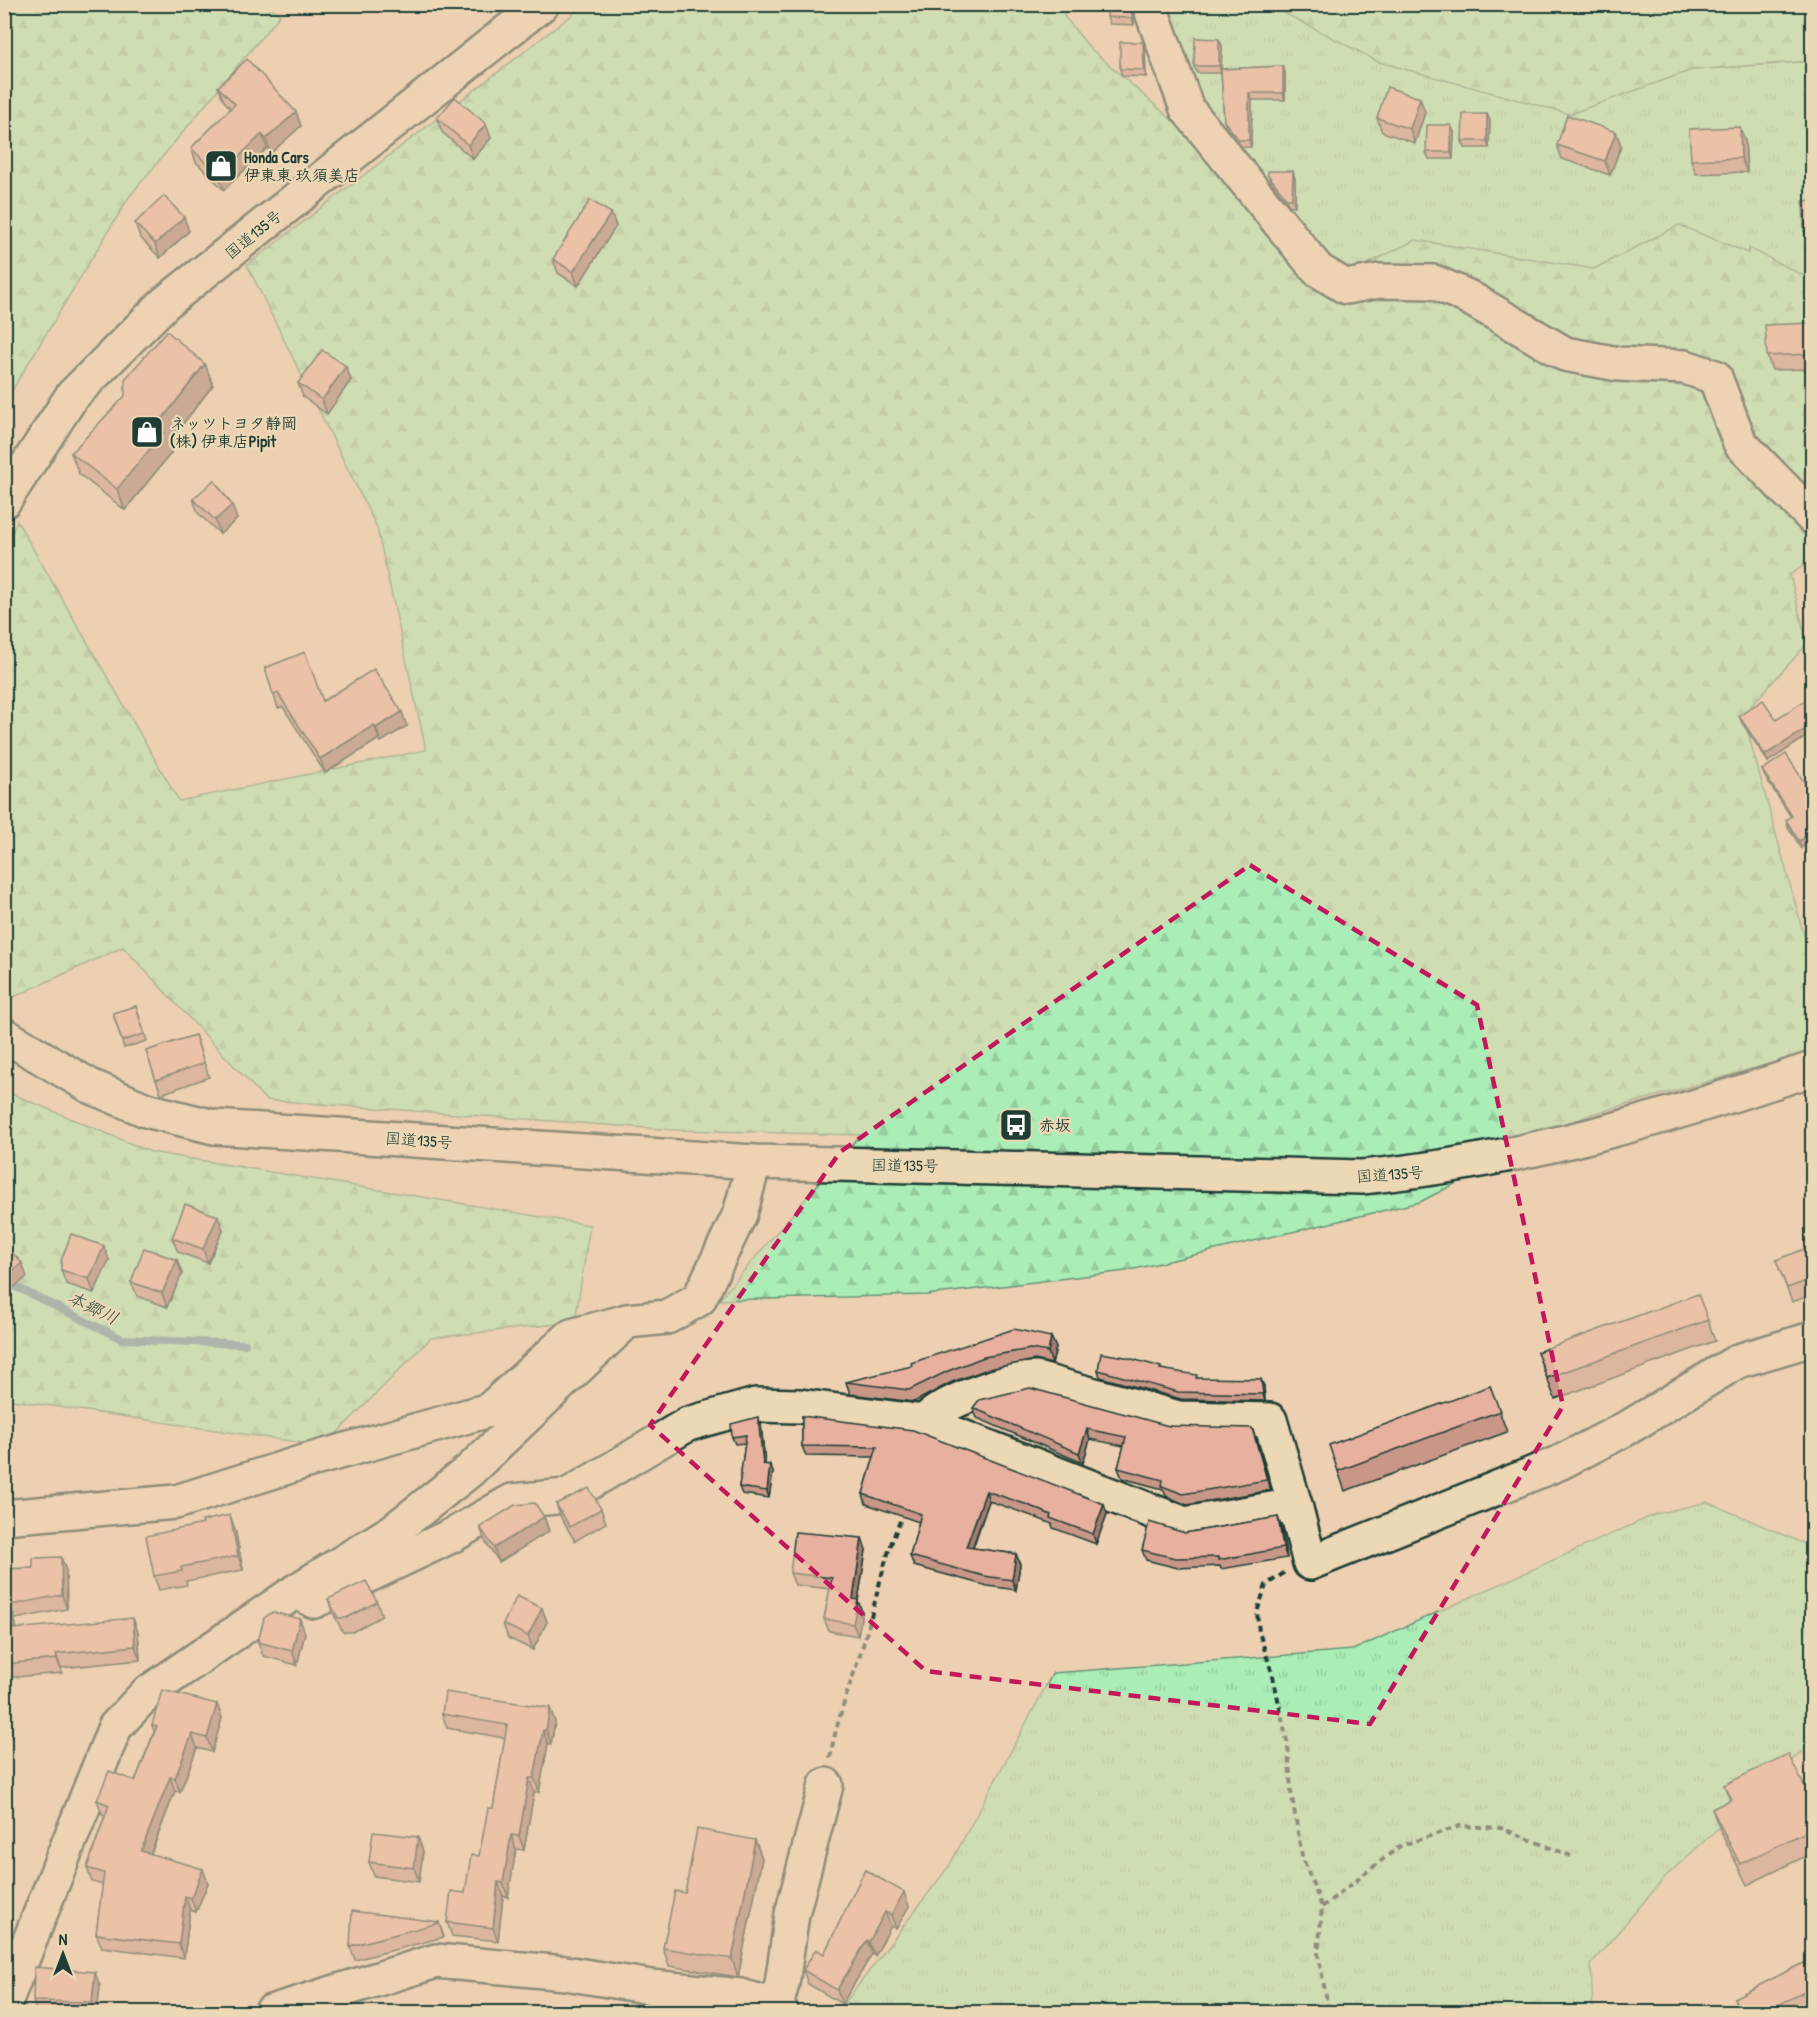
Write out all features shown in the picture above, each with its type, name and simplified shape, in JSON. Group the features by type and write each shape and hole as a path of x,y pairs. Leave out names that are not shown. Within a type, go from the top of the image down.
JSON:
{"main road":[{"name":"国道135号","path":"4,501 72,396 165,303 542,4"},
{"path":"1149,4 1187,109 1318,270 1346,287 1379,281 1434,282 1468,297 1565,354 1618,364 1685,367 1715,377 1740,443 1812,517"},
{"name":"国道135号","path":"4,1035 90,1086 146,1110 214,1127 754,1161 1362,1177 1432,1171 1522,1153 1648,1121 1812,1069"},
{"path":"4,1517 176,1502 300,1463 489,1410 572,1336 627,1321 667,1317 699,1299 740,1214 754,1161"},
{"path":"4,2005 115,1727 146,1694 296,1591 393,1531 469,1471 627,1321"},
{"path":"924,1422 935,1410 1019,1379 1036,1379 1178,1418 1270,1420 1310,1563 1559,1463 1629,1427 1738,1361 1812,1339"},
{"path":"296,1591 314,1601 455,1534 512,1501 567,1496 688,1424 756,1405 800,1406 924,1422 1185,1524 1295,1505"},
{"path":"271,2013 436,1961 566,1973 651,1987 740,1996 778,2009 792,1914 826,1785"}],"path":[{"path":"826,1785 837,1721 864,1642 895,1531 905,1511"},
{"path":"1310,1563 1280,1574 1266,1586 1257,1612 1259,1632 1273,1677 1288,1746 1302,1856 1322,1907 1318,1954 1329,2013"},
{"path":"1322,1907 1400,1846 1460,1826 1501,1828 1571,1856"}],"highlighted area":[{"path":"1250,865 1477,1005 1563,1406 1370,1724 926,1671 650,1425 840,1152"}],"green space":[{"path":"5,5 269,5 280,15 129,197 5,402"},
{"path":"585,5 1066,5 1064,16 1089,47 1347,274 1415,240 1594,269 1679,225 1748,253 1749,248 1812,280 1812,560 1790,575 1807,644 1743,715 1812,964 1812,1052 1586,1116 1420,1202 1126,1271 927,1295 719,1300 860,1135 675,1130 266,1100 123,947 5,1001 4,552 17,521 179,801 426,750 377,528 247,265"},
{"path":"1154,5 1277,5 1282,12 1692,70 1812,61 1812,280 1742,251 1670,230 1594,269 1347,274 1280,205 1205,114"},
{"path":"1277,5 1812,5 1812,61 1692,70 1570,114 1379,62 1282,12"},
{"path":"5,1091 151,1152 590,1225 575,1322 431,1338 324,1446 5,1399"},
{"path":"1707,1502 1812,1547 1812,1742 1665,1877 1591,1964 1593,2012 838,2012 949,1866 1053,1673 1353,1650 1656,1514"}],"building":[{"path":"1108,4 1131,4 1132,18 1107,17"},
{"path":"1195,38 1219,39 1219,66 1194,66"},
{"path":"1120,42 1143,42 1144,70 1120,69"},
{"path":"247,59 296,112 266,139 262,134 219,176 191,148 235,104 218,87"},
{"path":"1283,66 1283,93 1249,93 1249,140 1239,140 1224,121 1221,69"},
{"path":"1387,87 1420,98 1410,129 1377,118"},
{"path":"455,97 486,124 468,145 437,118"},
{"path":"1463,114 1487,114 1487,141 1462,141"},
{"path":"1567,115 1616,132 1605,161 1557,145"},
{"path":"1427,125 1451,125 1451,152 1426,152"},
{"path":"1740,127 1741,158 1691,160 1689,129"},
{"path":"1268,171 1293,171 1292,199 1287,199 1268,175"},
{"path":"164,196 184,217 155,244 135,223"},
{"path":"590,200 611,213 573,272 553,259"},
{"path":"1812,200 1812,231 1804,231 1803,201"},
{"path":"1812,323 1812,354 1767,356 1765,325"},
{"name":"ネッツトヨタ静岡 (株) 伊東店Pipit","path":"167,331 205,364 157,426 164,432 117,489 71,453 125,396 125,379"},
{"path":"322,350 346,366 322,400 298,383"},
{"path":"214,480 232,505 215,520 193,499"},
{"path":"305,652 323,701 374,669 402,712 376,728 374,725 320,759 278,693 273,694 265,668"},
{"path":"1812,696 1812,725 1765,755 1739,716 1763,700 1776,719"},
{"path":"1786,754 1812,793 1812,832 1799,841 1786,820 1792,816 1762,770"},
{"path":"136,1006 144,1034 122,1041 113,1013"},
{"path":"195,1035 204,1063 156,1080 146,1051"},
{"path":"185,1204 218,1216 203,1249 172,1238"},
{"path":"71,1234 104,1246 89,1279 61,1270 61,1261"},
{"path":"4,1244 22,1263 4,1277"},
{"path":"144,1248 177,1260 162,1293 131,1282"},
{"path":"1807,1248 1812,1263 1812,1279 1787,1288 1776,1260"},
{"path":"1698,1294 1708,1320 1547,1378 1537,1352"},
{"path":"1014,1329 1051,1337 1048,1352 1030,1349 984,1357 909,1390 846,1382 912,1366 911,1363"},
{"path":"1101,1353 1125,1357 1161,1367 1160,1369 1197,1375 1196,1378 1261,1379 1263,1394 1178,1392 1098,1370"},
{"path":"1490,1386 1500,1411 1338,1471 1329,1445"},
{"path":"1030,1388 1169,1426 1252,1428 1267,1480 1183,1494 1162,1486 1163,1480 1118,1468 1126,1437 1087,1429 1079,1453 973,1408 979,1400"},
{"path":"802,1416 913,1430 1104,1504 1093,1534 1050,1518 1051,1515 1028,1505 986,1491 966,1547 1016,1554 1012,1580 984,1576 910,1556 921,1514 863,1494 877,1447 802,1446"},
{"path":"758,1417 763,1464 770,1465 767,1491 739,1487 746,1435 732,1437 731,1424"},
{"path":"589,1488 601,1509 570,1527 556,1504"},
{"path":"535,1503 544,1517 494,1548 480,1527 515,1505"},
{"path":"230,1515 238,1556 181,1567 182,1571 154,1576 146,1536 203,1524 202,1521"},
{"path":"1278,1517 1283,1548 1218,1560 1218,1557 1175,1558 1142,1550 1149,1522 1185,1533"},
{"path":"795,1532 862,1538 853,1599 858,1600 853,1624 824,1619 832,1578 790,1573"},
{"path":"61,1557 62,1595 10,1605 13,1629 133,1618 135,1646 56,1654 57,1659 4,1664 4,1569 33,1568 33,1558"},
{"path":"366,1581 377,1602 346,1618 338,1618 328,1599"},
{"path":"517,1596 542,1608 528,1636 503,1624"},
{"path":"273,1612 300,1619 292,1651 258,1642 264,1618"},
{"path":"162,1690 217,1704 207,1738 192,1734 175,1778 170,1777 141,1851 203,1869 191,1898 185,1896 179,1944 96,1934 104,1873 87,1868 109,1805 97,1800 109,1771 135,1781 157,1726 152,1725"},
{"path":"445,1692 550,1708 546,1730 543,1730 534,1778 529,1778 519,1836 511,1835 503,1883 498,1882 493,1928 447,1922 451,1891 465,1893 471,1855 479,1856 488,1808 493,1808 507,1725 442,1714"},
{"path":"1788,1754 1805,1787 1812,1783 1812,1829 1740,1864 1712,1809 1732,1799 1724,1785"},
{"path":"697,1829 755,1840 732,1959 663,1948 675,1891 685,1893"},
{"path":"373,1832 418,1837 414,1868 369,1862"},
{"path":"865,1870 904,1892 891,1915 885,1912 869,1942 867,1940 837,1990 803,1970 816,1949 824,1954"},
{"path":"352,1911 439,1922 439,1923 350,1946"},
{"path":"1812,1959 1812,2000 1808,1990 1762,2013 1741,2013 1734,1998"},
{"path":"34,1967 95,1972 92,2002 33,2001"}],"waterway":[{"name":"本郷川","path":"4,1281 122,1339 245,1344"}],"place":[{"name":"Honda Cars 伊東東 玖須美店","path":"221,166"},
{"name":"ネッツトヨタ静岡 (株) 伊東店Pipit","path":"147,432"},
{"name":"赤坂","path":"1016,1125"}]}
